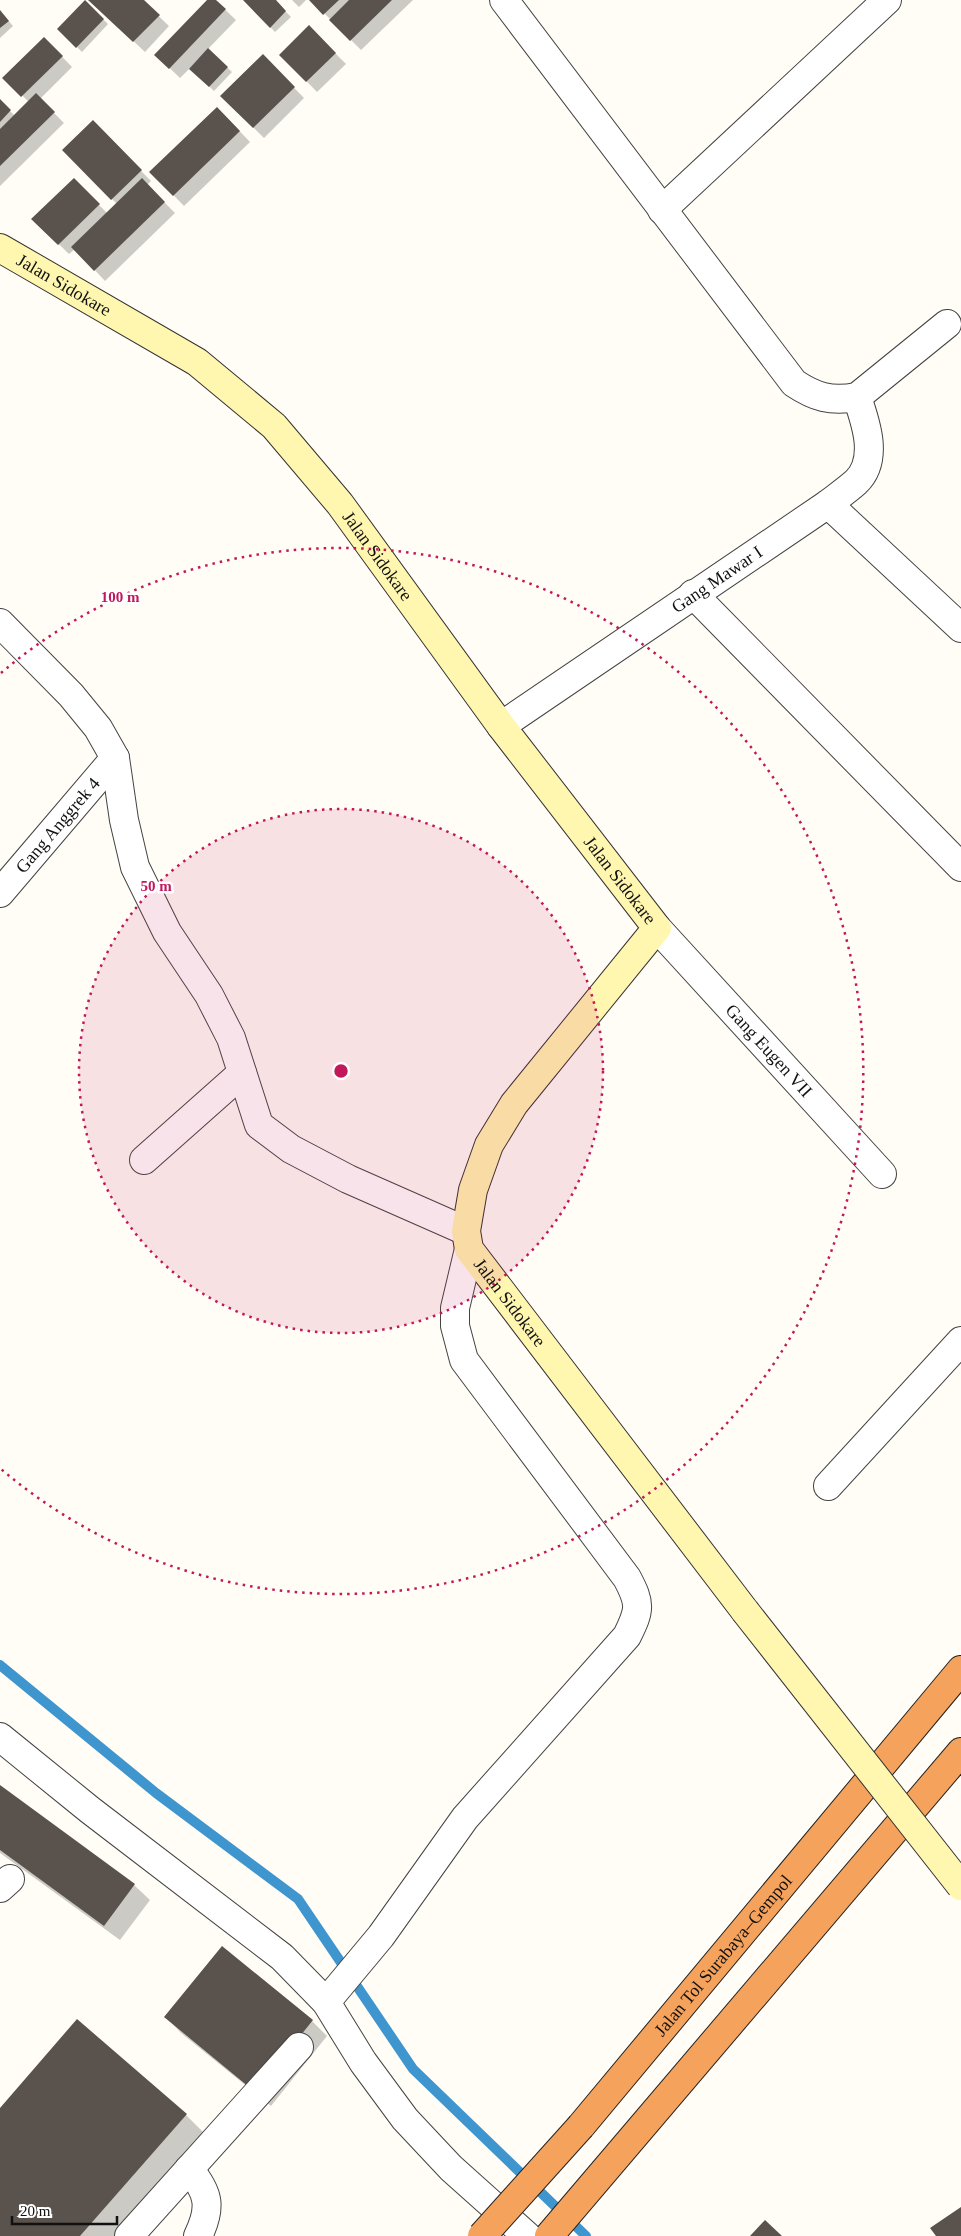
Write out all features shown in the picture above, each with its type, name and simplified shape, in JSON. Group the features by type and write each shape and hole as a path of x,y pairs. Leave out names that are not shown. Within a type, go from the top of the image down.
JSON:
{"highway":[{"name":"Jalan Tol Surabaya–Gempol","path":"482,2236 581,2126 961,1670"},
{"path":"548,2236 615,2160 961,1752"}],"street":[{"path":"504,0 794,383 812,394 843,399 857,397 946,324"},
{"path":"662,210 887,0"},
{"name":"Jalan Sidokare","path":"0,248 197,362 274,426 340,504 501,726 658,928 514,1104 488,1145 474,1190 468,1240 744,1611 961,1886"},
{"name":"Gang Mawar I","path":"501,726 828,504 857,481 868,463 869,449 865,421 857,397"},
{"path":"828,504 961,628"},
{"path":"693,594 961,868"},
{"path":"0,623 71,695 98,728 115,758 124,820 135,868 167,932 209,995 231,1038 259,1125 291,1150 468,1240 455,1308 455,1326 464,1360 627,1578 638,1599 637,1615 627,1636 465,1818 381,1936 326,2002"},
{"name":"Gang Anggrek 4","path":"0,892 115,758"},
{"name":"Gang Eugen VII","path":"658,928 882,1174"},
{"path":"144,1160 242,1073"},
{"path":"828,1486 961,1340"},
{"path":"0,1737 90,1810 282,1957 326,2002 363,2062 406,2119 450,2168 527,2236"},
{"path":"129,2236 299,2047"},
{"path":"189,2169 203,2186 208,2209 198,2236"}],"building":[{"path":"85,0 104,19 76,48 57,29"},
{"path":"88,0 144,0 160,15 133,42"},
{"path":"207,0 216,0 226,9 169,69 154,55"},
{"path":"243,0 276,0 286,11 270,28"},
{"path":"309,0 339,0 323,15"},
{"path":"349,0 392,0 350,41 329,20"},
{"path":"0,10 9,21 0,28"},
{"path":"309,25 336,53 306,82 279,55"},
{"path":"44,37 63,56 21,97 2,78"},
{"path":"208,48 228,67 209,87 189,69"},
{"path":"263,54 295,87 253,128 220,96"},
{"path":"36,93 55,112 0,166 0,129"},
{"path":"0,99 11,110 0,122"},
{"path":"217,107 240,131 173,196 149,172"},
{"path":"93,120 142,170 111,200 62,150"},
{"path":"74,178 100,204 58,245 31,219"},
{"path":"142,178 165,202 94,271 71,247"},
{"path":"0,1785 135,1884 104,1926 0,1850"},
{"path":"222,1946 313,2020 255,2092 164,2017"},
{"path":"77,2019 187,2114 80,2236 0,2236 0,2108"},
{"path":"961,2207 961,2236 936,2236 930,2228"},
{"path":"765,2220 782,2236 750,2236"}],"waterway":[{"path":"0,1665 156,1793 298,1899 413,2069 586,2236"}]}
